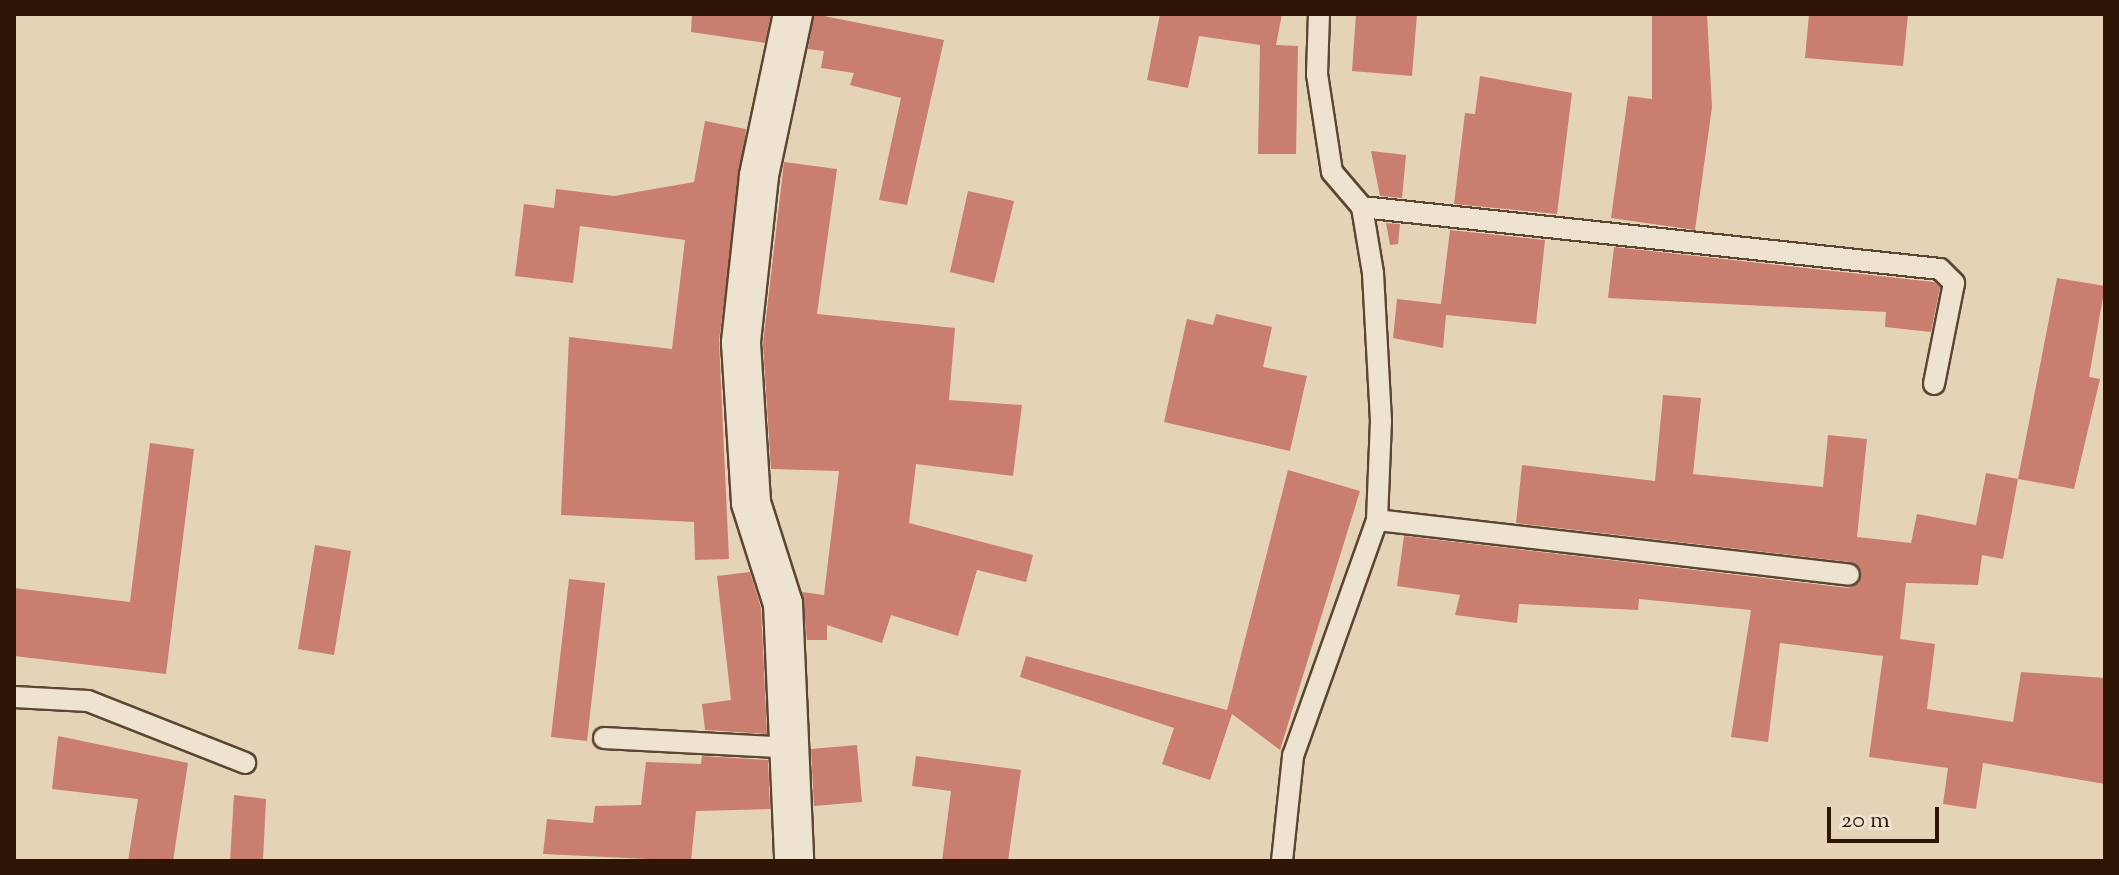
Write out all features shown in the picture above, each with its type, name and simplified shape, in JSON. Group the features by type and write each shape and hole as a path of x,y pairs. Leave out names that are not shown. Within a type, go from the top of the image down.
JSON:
{"street":[{"path":"793,14 759,176 741,343 751,503 783,604 792,748 794,861"}],"lane":[{"path":"1282,861 1293,756 1377,520 1381,421 1362,207 1332,172 1317,74 1319,14"},
{"path":"1362,207 1940,269 1954,283 1934,384"},
{"path":"1377,520 1849,575"},
{"path":"14,697 88,701 245,763"},
{"path":"604,738 792,748"}],"building":[{"path":"692,14 771,14 765,43 691,32"},
{"path":"814,14 944,40 907,205 879,200 901,98 850,85 854,73 821,68 824,51 808,49"},
{"path":"1160,14 1282,14 1276,45 1298,46 1296,154 1258,154 1260,45 1199,36 1188,88 1147,80"},
{"path":"1356,14 1417,14 1412,76 1352,71"},
{"path":"1652,14 1707,14 1712,107 1695,230 1611,218 1628,96 1652,99"},
{"path":"1809,14 1908,14 1903,66 1805,58"},
{"path":"1480,76 1572,93 1557,214 1454,204 1465,113 1475,114"},
{"path":"705,121 746,129 719,341 729,559 695,560 694,522 561,515 569,337 672,349 685,240 580,226 573,283 515,276 524,204 554,208 556,189 614,196 694,182"},
{"path":"1371,151 1406,155 1402,198 1380,196"},
{"path":"784,162 837,169 817,314 955,328 949,400 1022,405 1013,476 916,464 909,523 1033,555 1026,582 977,570 958,636 891,615 882,643 827,625 827,640 807,640 802,592 824,595 839,471 771,469 763,344"},
{"path":"968,191 1014,201 994,283 950,272"},
{"path":"1386,223 1400,224 1398,244 1390,245"},
{"path":"1450,230 1545,240 1536,324 1446,315 1443,348 1393,338 1397,299 1441,304"},
{"path":"1614,247 1934,282 1940,287 1931,332 1885,327 1886,312 1608,298"},
{"path":"2057,278 2105,286 2089,377 2100,379 2074,489 2018,479"},
{"path":"1216,314 1272,327 1263,367 1307,376 1290,451 1164,422 1187,319 1213,325"},
{"path":"1663,395 1701,398 1693,474 1823,487 1828,435 1867,439 1857,537 1911,543 1917,514 1976,525 1986,473 2018,479 2003,559 1982,555 1978,585 1906,583 1900,639 1935,644 1927,709 2013,722 2021,672 2105,678 2105,784 1983,763 1976,809 1943,804 1948,768 1869,757 1883,656 1780,643 1768,742 1731,737 1751,610 1639,599 1638,610 1519,604 1517,623 1455,615 1460,595 1397,586 1404,536 1848,588 1859,583 1861,571 1850,562 1516,523 1522,465 1655,481"},
{"path":"150,443 194,449 166,674 14,656 14,588 130,602"},
{"path":"1288,470 1360,491 1280,750 1232,714 1210,780 1162,764 1174,728 1020,677 1026,656 1227,710"},
{"path":"315,545 351,551 334,655 298,649"},
{"path":"750,572 761,608 767,734 705,730 702,704 731,700 717,576"},
{"path":"569,579 605,583 587,741 551,737"},
{"path":"58,736 188,763 173,861 128,861 138,799 52,789"},
{"path":"857,745 862,802 814,806 811,749"},
{"path":"702,756 768,760 770,809 696,811 691,861 543,854 547,819 593,823 595,806 641,805 646,762 701,764"},
{"path":"916,756 1021,770 1008,861 942,861 951,791 912,786"},
{"path":"234,795 266,799 263,861 230,861"}]}
